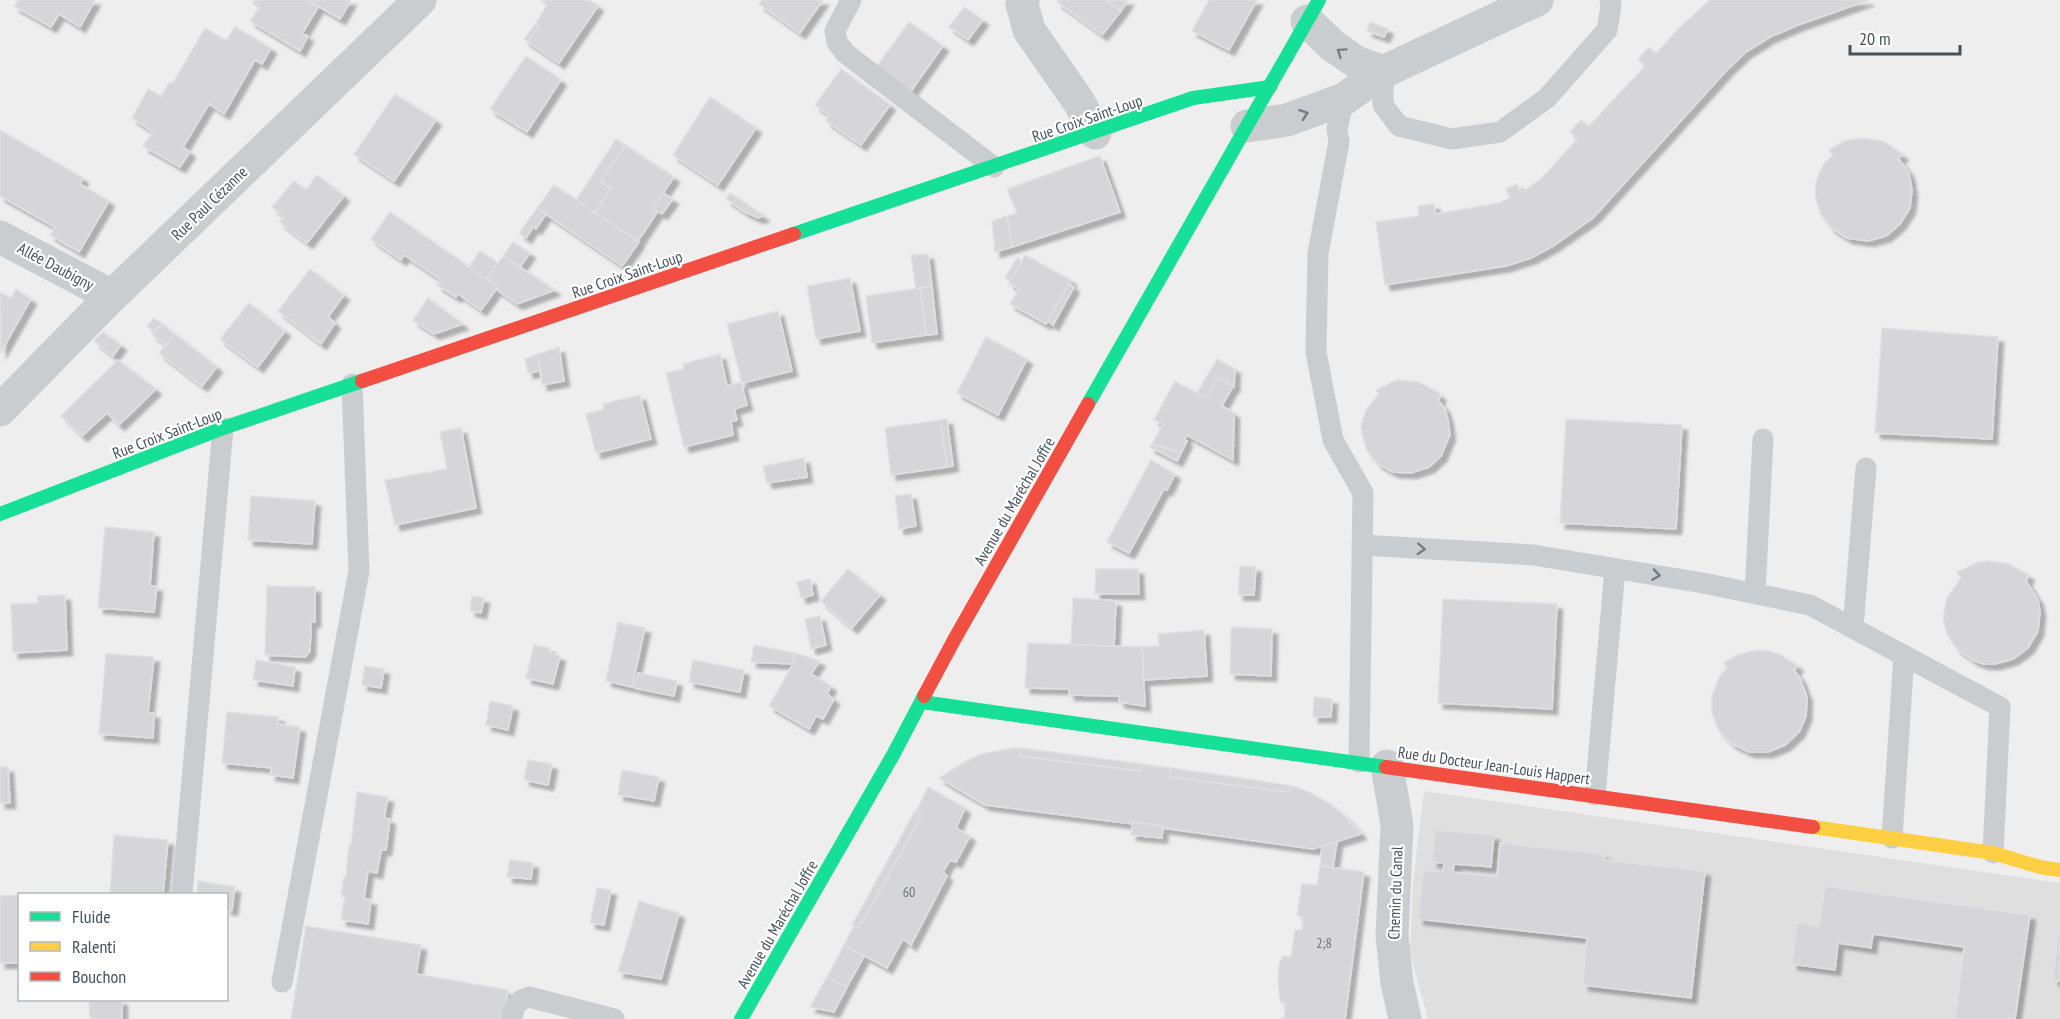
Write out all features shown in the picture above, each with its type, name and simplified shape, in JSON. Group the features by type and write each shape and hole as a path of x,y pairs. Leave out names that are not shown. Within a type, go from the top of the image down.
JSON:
{"street":[{"name":"Rue Paul Cézanne","path":"0,410 112,296 420,0"},
{"path":"1023,0 1029,30 1079,102 1095,133"},
{"path":"1247,126 1287,120 1344,99 1383,72 1537,0"},
{"path":"1313,11 1333,46 1356,62 1383,72"},
{"name":"Avenue du Maréchal Joffre","path":"741,1019 1313,11"},
{"name":"Rue Croix Saint-Loup","path":"0,513 223,428 1193,99 1270,87"},
{"name":"Allée Daubigny","path":"0,237 112,296"},
{"name":"Rue du Docteur Jean-Louis Happert","path":"922,702 1892,838 1993,853 2040,867 2060,870"},
{"name":"Chemin du Canal","path":"1373,764 1397,825 1392,936 1397,983 1405,1019"}],"lane":[{"path":"851,0 835,31 837,42 845,53 994,167"},
{"path":"1383,72 1383,105 1399,126 1452,139 1500,132 1547,98 1607,30 1610,0"},
{"path":"1344,99 1337,129 1339,142 1318,253 1316,352 1333,440 1363,493 1362,545 1373,764"},
{"path":"282,982 359,571 352,384"},
{"path":"183,893 223,428"},
{"path":"1755,593 1763,439"},
{"path":"1853,628 1866,468"},
{"path":"1362,545 1533,555 1755,593 1810,605 2000,706 1993,853"},
{"path":"1595,795 1615,569"},
{"path":"1892,838 1904,656"},
{"path":"512,1019 514,1006 519,1000 529,998 614,1019"}],"shaded area":[{"path":"1424,791 2060,883 2060,1019 1428,1019 1410,953 1413,882"}],"building":[{"path":"18,0 95,0 80,27 59,14 51,27 14,6"},
{"path":"255,0 307,0 318,7 302,34 308,36 300,51 250,21 259,8 253,4"},
{"path":"307,0 351,0 340,19"},
{"path":"541,0 589,0 598,6 559,63 528,42 539,25 536,23 547,5"},
{"path":"762,0 823,0 800,33 759,4"},
{"path":"1058,0 1106,0 1121,11 1102,35 1057,2"},
{"path":"1106,0 1128,0 1121,11"},
{"path":"1209,0 1257,0 1229,50 1192,31"},
{"path":"1710,0 1869,0 1798,25 1770,37 1746,52 1593,218 1553,246 1531,258 1506,266 1385,285 1376,222 1419,216 1418,206 1434,204 1435,214 1499,203 1510,198 1506,189 1517,184 1521,193 1542,178 1578,138 1570,132 1576,125 1581,120 1589,126 1645,66 1638,59 1649,47 1656,54 1680,27"},
{"path":"964,7 983,20 968,40 949,27"},
{"path":"909,22 943,46 909,94 875,69"},
{"path":"1370,22 1388,29 1384,37 1367,31"},
{"path":"536,23 539,25 528,42 524,39"},
{"path":"235,27 271,48 262,64 255,60 224,114 209,104 183,147 190,152 180,167 143,146 153,132 132,118 148,89 161,96 170,82 173,83 205,28 226,41"},
{"path":"526,56 561,80 527,132 490,109"},
{"path":"841,69 890,105 861,145 826,121 829,115 815,105"},
{"path":"395,94 436,120 394,181 354,154"},
{"path":"710,97 756,128 718,185 673,155"},
{"path":"0,130 83,178 80,184 109,201 79,252 50,235 55,227 0,196"},
{"path":"1861,138 1883,141 1903,155 1898,158 1909,173 1912,190 1910,208 1900,224 1886,236 1868,241 1847,238 1831,228 1820,213 1815,195 1819,173 1833,155 1829,150 1844,141"},
{"path":"616,139 625,145 601,182 612,188 595,213 576,200"},
{"path":"625,145 674,177 653,208 658,211 638,241 595,213 612,188 601,182"},
{"path":"1100,156 1120,212 1012,247 1007,216 1017,213 1007,189"},
{"path":"317,175 344,196 307,243 280,222 284,217 272,207 294,181 306,190"},
{"path":"554,185 639,242 622,266 537,208"},
{"path":"663,193 673,199 662,214 653,208"},
{"path":"730,193 764,216 758,218 745,212 726,199"},
{"path":"537,208 546,214 536,229 533,227 526,238 519,233"},
{"path":"390,212 498,287 481,310 458,294 456,297 437,285 441,280 404,255 401,260 371,239"},
{"path":"1007,216 1012,247 995,252 992,221"},
{"path":"513,242 530,253 520,267 503,256"},
{"path":"480,251 498,263 486,279 469,267"},
{"path":"928,254 932,287 916,289 911,255"},
{"path":"1025,255 1071,280 1046,324 1010,304 1019,289 1009,283"},
{"path":"503,256 555,290 517,304 486,279"},
{"path":"1017,258 1022,261 1010,281 1005,278"},
{"path":"310,269 344,295 328,317 335,323 321,344 278,311"},
{"path":"850,278 860,331 816,339 807,286"},
{"path":"1069,284 1074,287 1053,325 1048,321"},
{"path":"932,287 937,334 926,335 920,288"},
{"path":"920,288 926,335 872,343 866,296"},
{"path":"16,289 31,299 1,352 0,292 11,298"},
{"path":"428,298 463,324 434,334 413,320"},
{"path":"249,303 285,331 258,367 220,339"},
{"path":"778,311 792,371 742,383 727,324"},
{"path":"154,318 162,324 154,332 147,326"},
{"path":"162,324 175,334 166,345 152,334"},
{"path":"1882,328 1998,337 1992,439 1875,433"},
{"path":"103,332 121,345 113,356 94,341"},
{"path":"175,334 217,367 202,386 159,353"},
{"path":"986,337 1027,359 998,415 957,393"},
{"path":"559,347 564,381 542,385 538,354"},
{"path":"538,354 540,371 528,373 525,359"},
{"path":"720,354 727,386 741,382 747,405 734,409 737,420 731,422 733,435 684,447 666,373 684,369 683,364"},
{"path":"1217,359 1235,369 1234,387 1218,377 1206,398 1197,393"},
{"path":"118,360 156,389 119,425 107,413 82,436 61,416"},
{"path":"1218,377 1233,386 1222,406 1234,413 1233,460 1187,435 1184,440 1187,441 1181,453 1152,444 1163,424 1154,420 1175,381 1206,398"},
{"path":"1397,380 1418,382 1436,391 1441,396 1438,400 1445,409 1448,420 1450,435 1441,456 1429,467 1411,473 1393,472 1378,464 1367,451 1362,434 1361,426 1366,410 1379,394 1376,390"},
{"path":"640,395 651,439 596,453 586,414 604,409 603,404"},
{"path":"947,419 953,466 947,467 940,420"},
{"path":"1566,419 1682,425 1676,529 1560,523"},
{"path":"940,420 947,467 891,475 885,428"},
{"path":"461,428 476,508 395,525 385,480 447,469 440,432"},
{"path":"1152,444 1181,453 1177,461 1150,447"},
{"path":"804,458 807,477 767,483 763,466"},
{"path":"1151,460 1175,474 1167,490 1164,489 1129,553 1107,542"},
{"path":"911,494 916,526 899,529 895,496"},
{"path":"251,496 315,501 312,544 248,540"},
{"path":"105,527 154,532 150,586 157,586 154,612 98,608"},
{"path":"1979,562 2009,564 2029,575 2026,581 2038,600 2040,612 2038,631 2028,648 2013,659 1995,664 1983,664 1957,649 1947,634 1943,617 1947,598 1961,578 1957,572"},
{"path":"1240,566 1256,567 1254,595 1238,595"},
{"path":"848,569 880,595 852,628 821,601"},
{"path":"1096,569 1138,569 1139,594 1095,594"},
{"path":"810,579 813,595 801,598 797,582"},
{"path":"267,586 315,587 315,622 311,622 310,651 305,657 265,655"},
{"path":"65,595 67,650 13,653 11,604 38,603 38,596"},
{"path":"472,596 484,598 481,613 470,611"},
{"path":"1073,598 1116,601 1114,646 1071,645"},
{"path":"1443,599 1557,604 1552,709 1438,703"},
{"path":"820,616 826,645 811,649 805,619"},
{"path":"618,622 645,628 632,687 606,681"},
{"path":"1231,627 1272,629 1271,676 1230,674"},
{"path":"1204,630 1207,676 1144,680 1142,647 1159,646 1158,634"},
{"path":"1028,643 1142,647 1145,706 1119,702 1119,696 1069,695 1069,689 1025,688"},
{"path":"534,645 550,648 549,653 560,656 553,684 526,678"},
{"path":"754,645 795,653 793,664 751,662"},
{"path":"1757,650 1779,654 1798,666 1794,670 1800,678 1807,697 1806,716 1799,732 1785,745 1768,752 1749,752 1732,744 1719,731 1712,713 1712,695 1720,676 1727,668 1724,663 1737,655"},
{"path":"795,653 820,661 811,674 831,686 827,694 834,699 823,719 816,716 809,729 769,706 793,664"},
{"path":"106,654 154,657 148,713 154,713 153,738 99,734"},
{"path":"256,660 295,667 293,686 253,680"},
{"path":"693,660 744,670 740,692 689,682"},
{"path":"365,666 384,669 381,688 362,685"},
{"path":"638,673 677,681 674,696 634,688"},
{"path":"1314,697 1332,699 1331,717 1313,717"},
{"path":"490,701 513,706 508,730 486,725"},
{"path":"227,712 279,717 277,724 300,727 293,778 270,775 272,768 222,763"},
{"path":"1021,748 1020,756 1140,771 1141,764 1171,768 1170,777 1289,792 1292,786 1309,792 1330,804 1345,816 1361,834 1313,849 1163,828 1163,826 985,805 939,778 982,754"},
{"path":"1021,748 1141,764 1140,771 1020,756"},
{"path":"528,760 552,764 548,785 524,780"},
{"path":"0,767 8,767 10,803 0,803"},
{"path":"1171,768 1292,786 1289,792 1170,777"},
{"path":"622,770 659,777 654,801 618,795"},
{"path":"928,787 965,808 956,828 970,836 956,862 950,860 943,872 947,876 911,945 903,939 887,968 844,945 854,926 859,928 922,815 916,812"},
{"path":"357,792 388,797 384,818 390,819 386,850 381,850 377,873 368,871 364,899 371,900 368,924 341,920 345,896 341,896 344,877 346,878"},
{"path":"915,811 922,815 859,928 852,925"},
{"path":"1133,822 1163,826 1162,838 1131,835"},
{"path":"1435,830 1494,835 1491,867 1454,864 1453,872 1497,877 1500,843 1604,854 1604,860 1705,871 1691,998 1583,985 1587,938 1418,919 1423,870 1443,872 1444,863 1432,862"},
{"path":"114,835 168,840 163,893 110,893"},
{"path":"1337,842 1333,868 1320,866 1322,846"},
{"path":"510,860 533,863 531,879 507,877"},
{"path":"1320,866 1364,872 1345,1019 1280,1019 1284,1017 1286,1003 1281,1002 1279,995 1279,964 1283,956 1291,957 1295,930 1302,930 1303,917 1297,915 1302,884 1317,885"},
{"path":"198,881 235,887 232,910 228,909 228,893 197,893"},
{"path":"1825,886 2030,915 2015,1019 1955,1019 1964,947 1873,934 1871,948 1838,943 1835,970 1792,964 1797,923 1819,926"},
{"path":"597,888 611,890 604,925 590,923"},
{"path":"18,895 18,963 0,963 0,896"},
{"path":"639,901 679,913 661,979 618,972"},
{"path":"2060,923 2060,981 2053,980"},
{"path":"306,926 421,945 416,974 508,990 504,1019 291,1019"},
{"path":"844,945 864,956 847,987 827,977"},
{"path":"827,977 847,987 834,1012 810,1007"},
{"path":"89,1001 122,1001 122,1019 90,1019"}],"traffic: fast":[{"path":"1088,404 1319,0"},
{"path":"794,234 1193,98 1270,87"},
{"path":"0,514 223,428 362,381"},
{"path":"741,1019 893,755 924,696"},
{"path":"922,702 1386,767"}],"traffic: slow":[{"path":"1813,827 1993,853 2040,867 2060,870"}],"traffic: jam":[{"path":"362,381 794,234"},
{"path":"924,696 1088,404"},
{"path":"1386,767 1813,827"}]}
